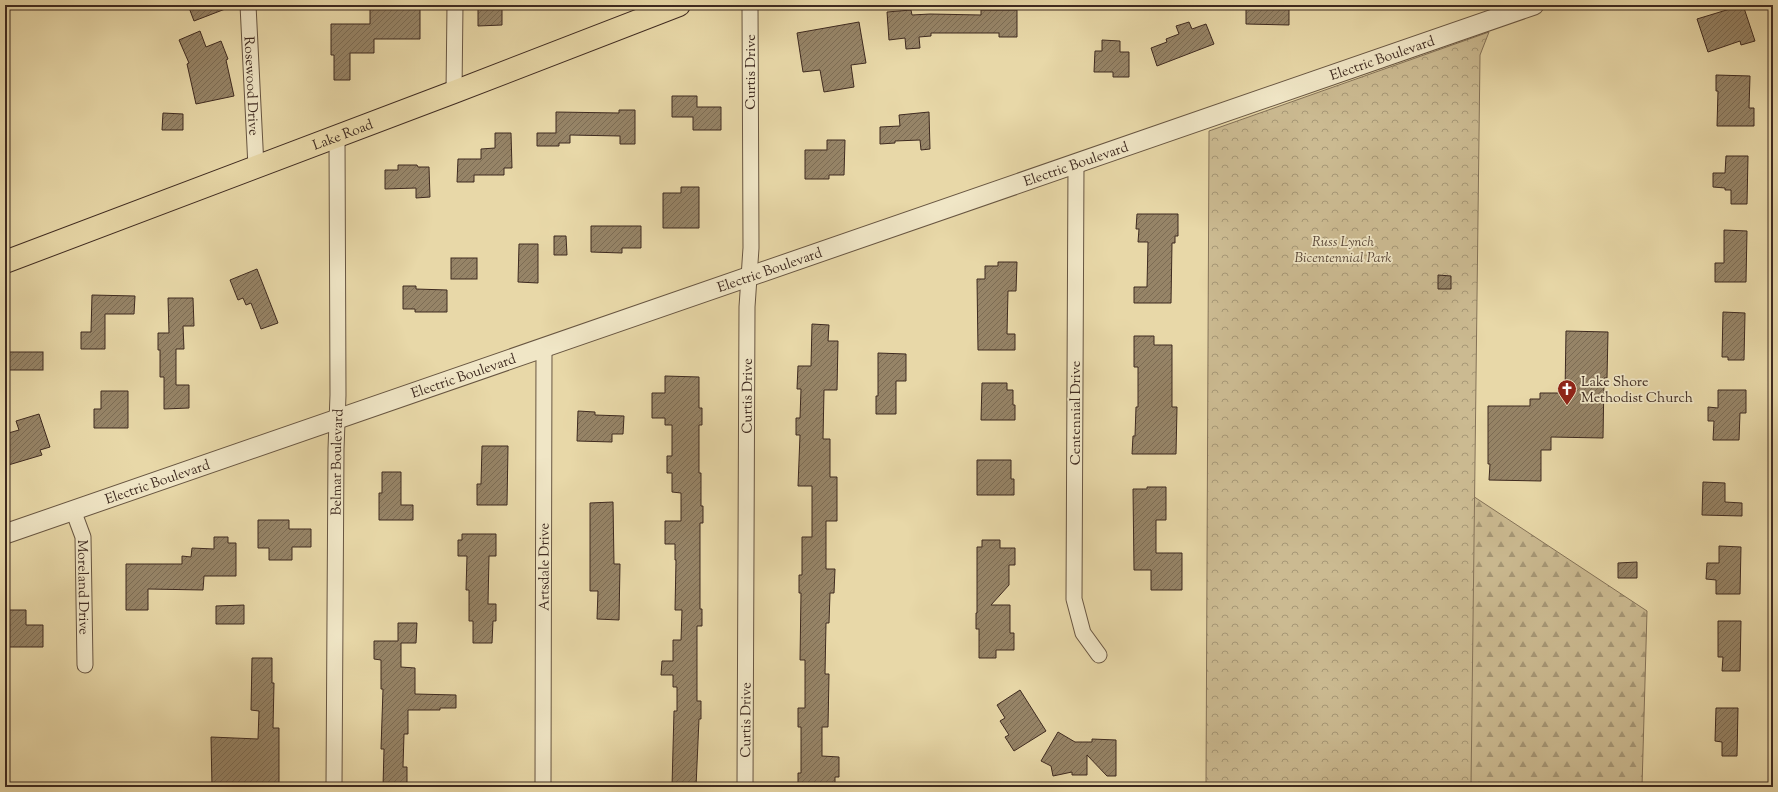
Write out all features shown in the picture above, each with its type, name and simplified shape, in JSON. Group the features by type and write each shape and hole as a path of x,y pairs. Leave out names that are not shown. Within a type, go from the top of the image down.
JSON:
{"main road":[{"name":"Lake Road","path":"5,262 679,5"}],"street":[{"name":"Rosewood Drive","path":"248,5 256,167"},
{"path":"454,92 455,5"},
{"name":"Curtis Drive","path":"744,787 747,307 751,248 750,5"},
{"name":"Electric Boulevard","path":"5,534 1534,5"},
{"name":"Belmar Boulevard","path":"334,787 337,420 337,136"},
{"name":"Centennial Drive","path":"1076,164 1074,598 1083,633 1099,655"},
{"name":"Artsdale Drive","path":"543,787 544,348"},
{"name":"Moreland Drive","path":"73,510 83,536 84,665"}],"green space":[{"name":"Russ Lynch Bicentennial Park","path":"1489,32 1480,55 1471,787 1206,787 1209,131"},
{"path":"1426,465 1647,611 1642,787 1206,787"}],"building":[{"path":"188,5 233,5 233,6 194,21"},
{"path":"420,5 420,39 374,39 374,53 350,53 350,80 334,80 334,55 331,55 331,24 370,24 370,6"},
{"path":"478,5 502,5 502,25 478,26"},
{"path":"1246,5 1289,5 1289,25 1246,24"},
{"path":"1743,5 1755,41 1741,45 1740,41 1708,52 1697,19"},
{"path":"911,10 912,15 981,15 981,10 1017,10 1017,37 999,37 999,33 931,33 931,36 919,37 920,48 906,49 905,38 889,40 887,12"},
{"path":"859,22 866,63 851,65 854,87 824,92 820,70 803,72 797,33"},
{"path":"1189,22 1192,29 1206,24 1214,44 1157,66 1151,48 1167,42 1166,39 1179,34 1176,26"},
{"path":"200,31 206,47 221,41 228,59 226,60 234,96 196,104 187,64 189,63 179,40"},
{"path":"1102,40 1120,41 1120,52 1129,52 1129,77 1113,77 1113,72 1094,72 1095,51 1102,51"},
{"path":"1716,75 1750,76 1749,108 1754,108 1754,126 1717,126 1718,91 1716,91"},
{"path":"672,96 697,96 697,107 721,107 721,130 693,130 693,117 672,117"},
{"path":"619,110 635,110 635,144 620,144 620,136 570,135 570,143 559,143 559,146 537,146 537,133 556,133 556,112 619,113"},
{"path":"929,112 930,149 921,150 920,140 895,141 895,143 880,144 880,127 900,126 899,115"},
{"path":"163,113 183,114 183,130 162,130"},
{"path":"495,133 511,133 512,168 504,168 504,175 474,175 474,182 457,182 458,159 481,159 481,149 495,148"},
{"path":"827,140 845,140 844,175 829,175 829,179 805,179 805,150 827,150"},
{"path":"1726,156 1748,156 1747,204 1731,204 1731,190 1713,187 1713,173 1725,173"},
{"path":"398,165 417,165 418,167 429,167 430,197 416,198 416,188 385,189 385,170 398,170"},
{"path":"681,187 699,187 699,228 663,228 663,193 681,193"},
{"path":"1137,214 1178,214 1178,236 1175,236 1175,243 1172,243 1171,303 1134,303 1134,287 1147,287 1148,242 1138,242 1139,229 1136,229"},
{"path":"591,226 641,226 641,248 622,248 622,253 591,252"},
{"path":"1724,230 1747,231 1746,282 1715,282 1715,263 1724,263"},
{"path":"554,236 566,236 567,255 554,255"},
{"path":"519,244 538,244 538,283 518,282"},
{"path":"451,258 477,258 477,279 451,279"},
{"path":"998,262 1017,262 1016,291 1008,291 1007,334 1015,334 1015,350 978,350 977,279 985,279 985,266 998,266"},
{"path":"257,269 278,323 261,329 251,303 246,305 243,298 238,300 230,280"},
{"path":"1438,275 1451,276 1451,289 1438,289"},
{"path":"403,286 416,286 416,289 447,290 447,312 415,312 415,309 403,309"},
{"path":"92,295 135,296 134,314 105,314 105,349 81,349 81,332 91,332"},
{"path":"168,298 193,298 194,326 183,326 184,349 176,349 176,385 189,385 189,408 164,409 164,377 160,377 160,350 158,350 158,333 169,333"},
{"path":"1723,312 1745,313 1744,360 1728,360 1728,357 1722,357"},
{"path":"812,324 829,325 828,341 838,341 837,390 824,390 823,439 830,439 830,477 837,477 837,521 826,521 826,569 835,569 834,593 830,593 829,623 826,623 825,674 829,674 828,727 822,727 822,756 839,757 839,777 835,777 835,787 798,787 798,773 801,773 801,727 798,727 798,708 805,708 805,660 800,660 801,593 799,593 799,575 802,575 802,537 812,537 812,486 798,486 800,435 796,435 796,418 800,418 801,389 797,389 798,366 811,366"},
{"name":"Lake Shore Methodist Church","path":"1566,331 1608,332 1607,378 1604,378 1603,438 1551,437 1551,450 1541,450 1541,481 1489,480 1490,464 1488,464 1488,406 1530,406 1530,399 1540,399 1540,393 1565,393"},
{"path":"1134,336 1154,336 1154,345 1172,345 1172,407 1177,407 1176,454 1132,454 1133,436 1135,436 1136,407 1138,407 1138,367 1134,367"},
{"path":"5,352 43,352 43,370 5,370"},
{"path":"878,353 906,354 906,381 896,381 896,414 876,414 876,396 878,396"},
{"path":"665,376 699,377 699,408 702,408 702,425 699,425 699,473 701,473 701,506 703,506 703,523 700,523 700,609 702,609 702,626 697,626 697,701 701,701 701,719 699,719 696,787 672,787 674,711 677,711 677,687 673,687 673,675 661,675 662,661 673,661 673,640 681,640 682,610 675,610 675,544 665,544 665,521 681,521 681,493 672,492 672,473 667,473 667,456 672,456 672,425 665,425 665,418 652,418 652,393 665,393"},
{"path":"982,383 1007,383 1007,390 1013,390 1015,420 981,420"},
{"path":"1718,390 1746,390 1746,413 1740,413 1739,440 1713,440 1714,421 1708,421 1708,407 1718,408"},
{"path":"101,391 128,391 128,428 94,428 94,409 101,409"},
{"path":"578,411 595,412 595,415 624,416 623,434 612,434 612,442 577,441"},
{"path":"39,414 50,447 40,450 42,455 5,466 5,434 19,430 16,421"},
{"path":"482,446 508,446 507,505 477,505 477,484 481,484"},
{"path":"977,460 1011,460 1011,479 1014,479 1014,495 977,495"},
{"path":"382,472 401,472 401,505 413,505 413,520 379,520 379,493 382,493"},
{"path":"1703,482 1725,483 1725,502 1742,503 1742,516 1702,515"},
{"path":"1147,487 1166,487 1166,520 1156,520 1156,553 1182,553 1182,590 1151,590 1151,570 1134,570 1133,489 1147,489"},
{"path":"613,502 614,564 620,564 619,620 597,619 598,591 590,591 590,503"},
{"path":"258,520 289,520 289,529 311,529 311,547 292,547 292,560 269,560 269,548 258,548"},
{"path":"462,534 496,534 496,556 489,556 488,604 496,604 496,621 493,621 492,643 473,643 473,621 469,621 469,590 466,590 467,556 458,556 458,540 462,540"},
{"path":"214,537 228,537 228,543 236,543 236,576 204,576 203,590 148,589 148,610 126,610 126,564 182,564 182,556 191,557 192,548 214,549"},
{"path":"982,540 1000,540 1000,548 1015,548 1015,565 1009,565 1009,585 991,605 1010,605 1010,633 1014,633 1014,650 996,650 996,658 979,658 979,629 976,629 977,547 982,547"},
{"path":"1719,546 1741,547 1740,594 1716,594 1716,580 1706,579 1707,563 1719,563"},
{"path":"1637,562 1637,578 1618,578 1618,563"},
{"path":"244,605 244,624 216,624 216,606"},
{"path":"7,610 26,610 26,625 43,625 43,647 7,647"},
{"path":"1718,621 1741,621 1740,671 1722,671 1723,657 1718,657"},
{"path":"398,623 417,623 416,643 401,643 401,667 415,668 415,694 456,695 456,708 440,708 440,710 408,710 408,734 404,734 403,767 407,767 407,787 383,787 384,749 381,749 383,689 381,689 381,660 374,659 374,641 398,641"},
{"path":"252,658 272,658 272,683 274,683 273,728 279,728 279,784 229,783 229,787 212,787 211,737 258,739 259,711 251,710"},
{"path":"1020,690 1046,731 1014,751 1005,737 1009,735 1000,721 1005,718 997,705"},
{"path":"1716,708 1738,708 1737,756 1722,756 1722,742 1715,741"},
{"path":"1058,732 1075,742 1092,742 1092,739 1116,740 1116,776 1107,776 1087,755 1087,775 1072,775 1072,772 1053,776 1051,766 1041,761"}],"place":[{"name":"Lake Shore Methodist Church","path":"1567,406"}]}
